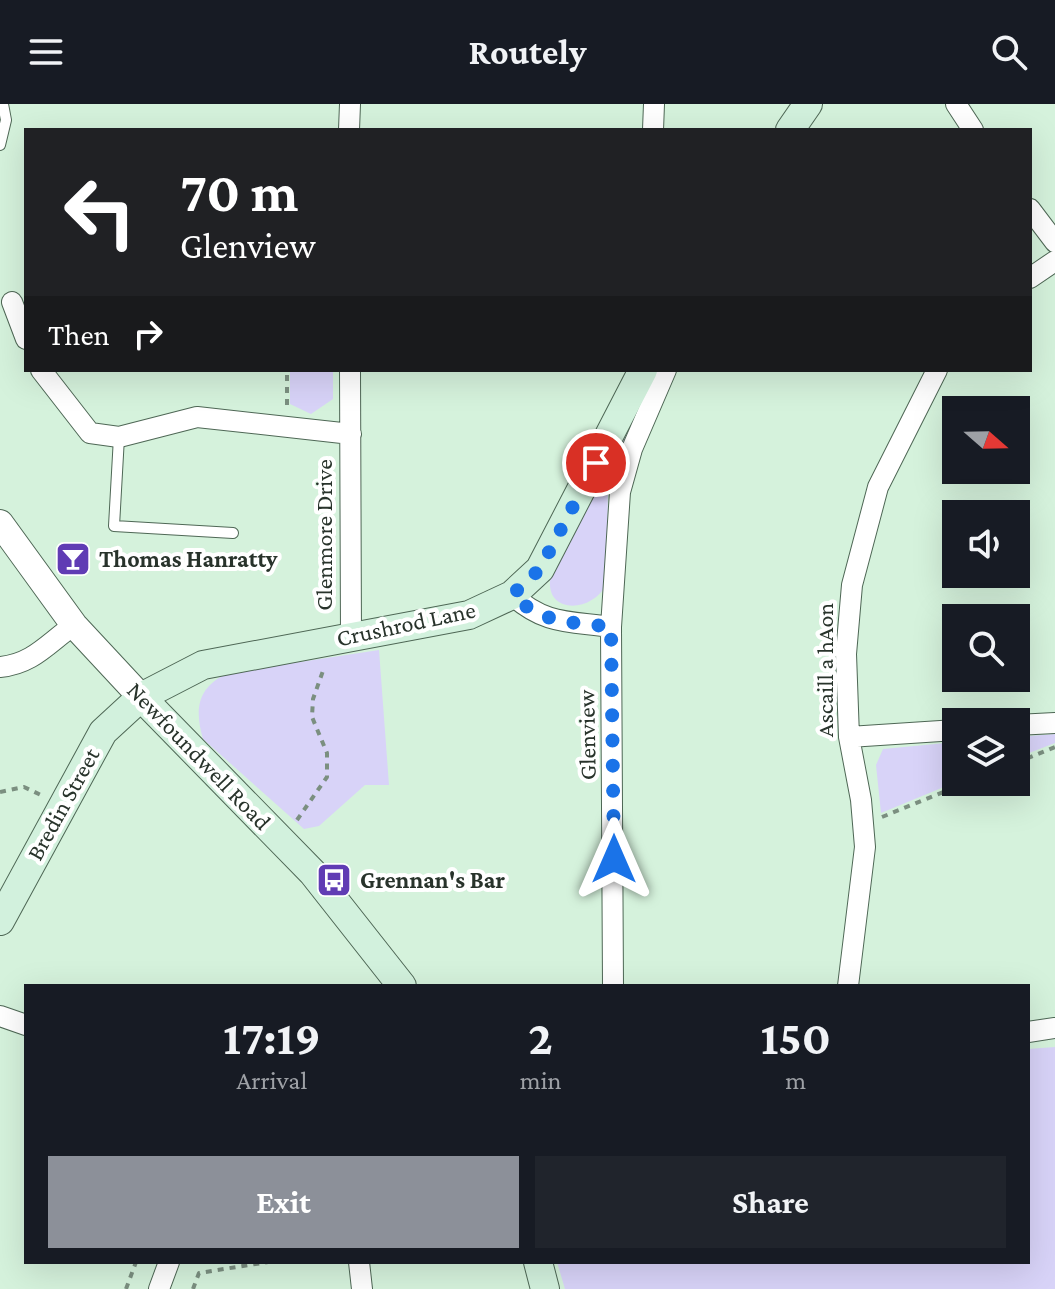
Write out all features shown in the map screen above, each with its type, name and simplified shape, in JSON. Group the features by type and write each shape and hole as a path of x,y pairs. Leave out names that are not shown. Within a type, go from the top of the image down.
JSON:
{"main road":[{"path":"791,128 808,104"},
{"name":"Crushrod Lane","path":"141,697 203,665 469,615 512,595 540,569 642,372"},
{"name":"Bredin Street","path":"0,921 103,732 141,697"},
{"name":"Newfoundwell Road","path":"141,697 341,907 400,984"},
{"path":"539,1264 545,1289"}],"street":[{"path":"349,128 350,104"},
{"path":"653,128 654,104"},
{"path":"956,104 972,128"},
{"path":"1032,212 1055,242"},
{"path":"1032,277 1055,261"},
{"path":"12,302 24,334"},
{"path":"43,372 90,433 119,437"},
{"name":"Glenmore Drive","path":"343,638 351,434 350,372"},
{"name":"Glenview","path":"613,984 611,627 620,492 632,449 665,372"},
{"name":"Ascaill a hAon","path":"848,984 861,897 863,824 849,737 846,654 852,585 878,487 936,372"},
{"name":"Glenmore Drive","path":"119,437 197,417 351,434"},
{"name":"Newfoundwell Road","path":"0,523 74,625 141,697"},
{"path":"512,595 531,613 547,619 611,627"},
{"path":"0,667 17,665 41,654 74,625"},
{"path":"1030,724 1055,723"},
{"path":"849,737 942,731"},
{"path":"0,1016 24,1024"},
{"path":"1030,1032 1055,1028"},
{"path":"159,1289 168,1264"},
{"path":"359,1264 362,1289"}],"lane":[{"path":"0,145 6,120 3,104"},
{"path":"119,437 114,526 233,533"}],"path":[{"path":"287,372 287,428"},
{"path":"283,843 327,777 327,753 312,717 313,699 343,638"},
{"path":"1030,757 1055,747"},
{"path":"0,792 24,787 62,806"},
{"path":"863,824 942,792"},
{"path":"126,1289 135,1264"},
{"path":"193,1289 199,1273 255,1264"}],"shaded area":[{"path":"290,372 333,372 333,399 311,414 290,404"},
{"path":"640,405 608,483 607,583 600,593 581,605 561,603 550,588 551,575"},
{"path":"379,650 389,785 365,785 319,826 304,829 203,739 199,718 201,700 210,685 228,673"},
{"path":"1055,734 1055,743 1030,753 1030,736"},
{"path":"942,743 942,788 881,813 876,765 883,749"},
{"path":"1055,1047 1055,1289 565,1289 558,1264 1030,1264 1030,1049"}],"place":[{"name":"Thomas Hanratty","path":"73,559"},
{"name":"Grennan's Bar","path":"334,880"}],"route":[{"path":"596,463 540,569 512,595 531,613 547,619 611,627 614,859"}]}
